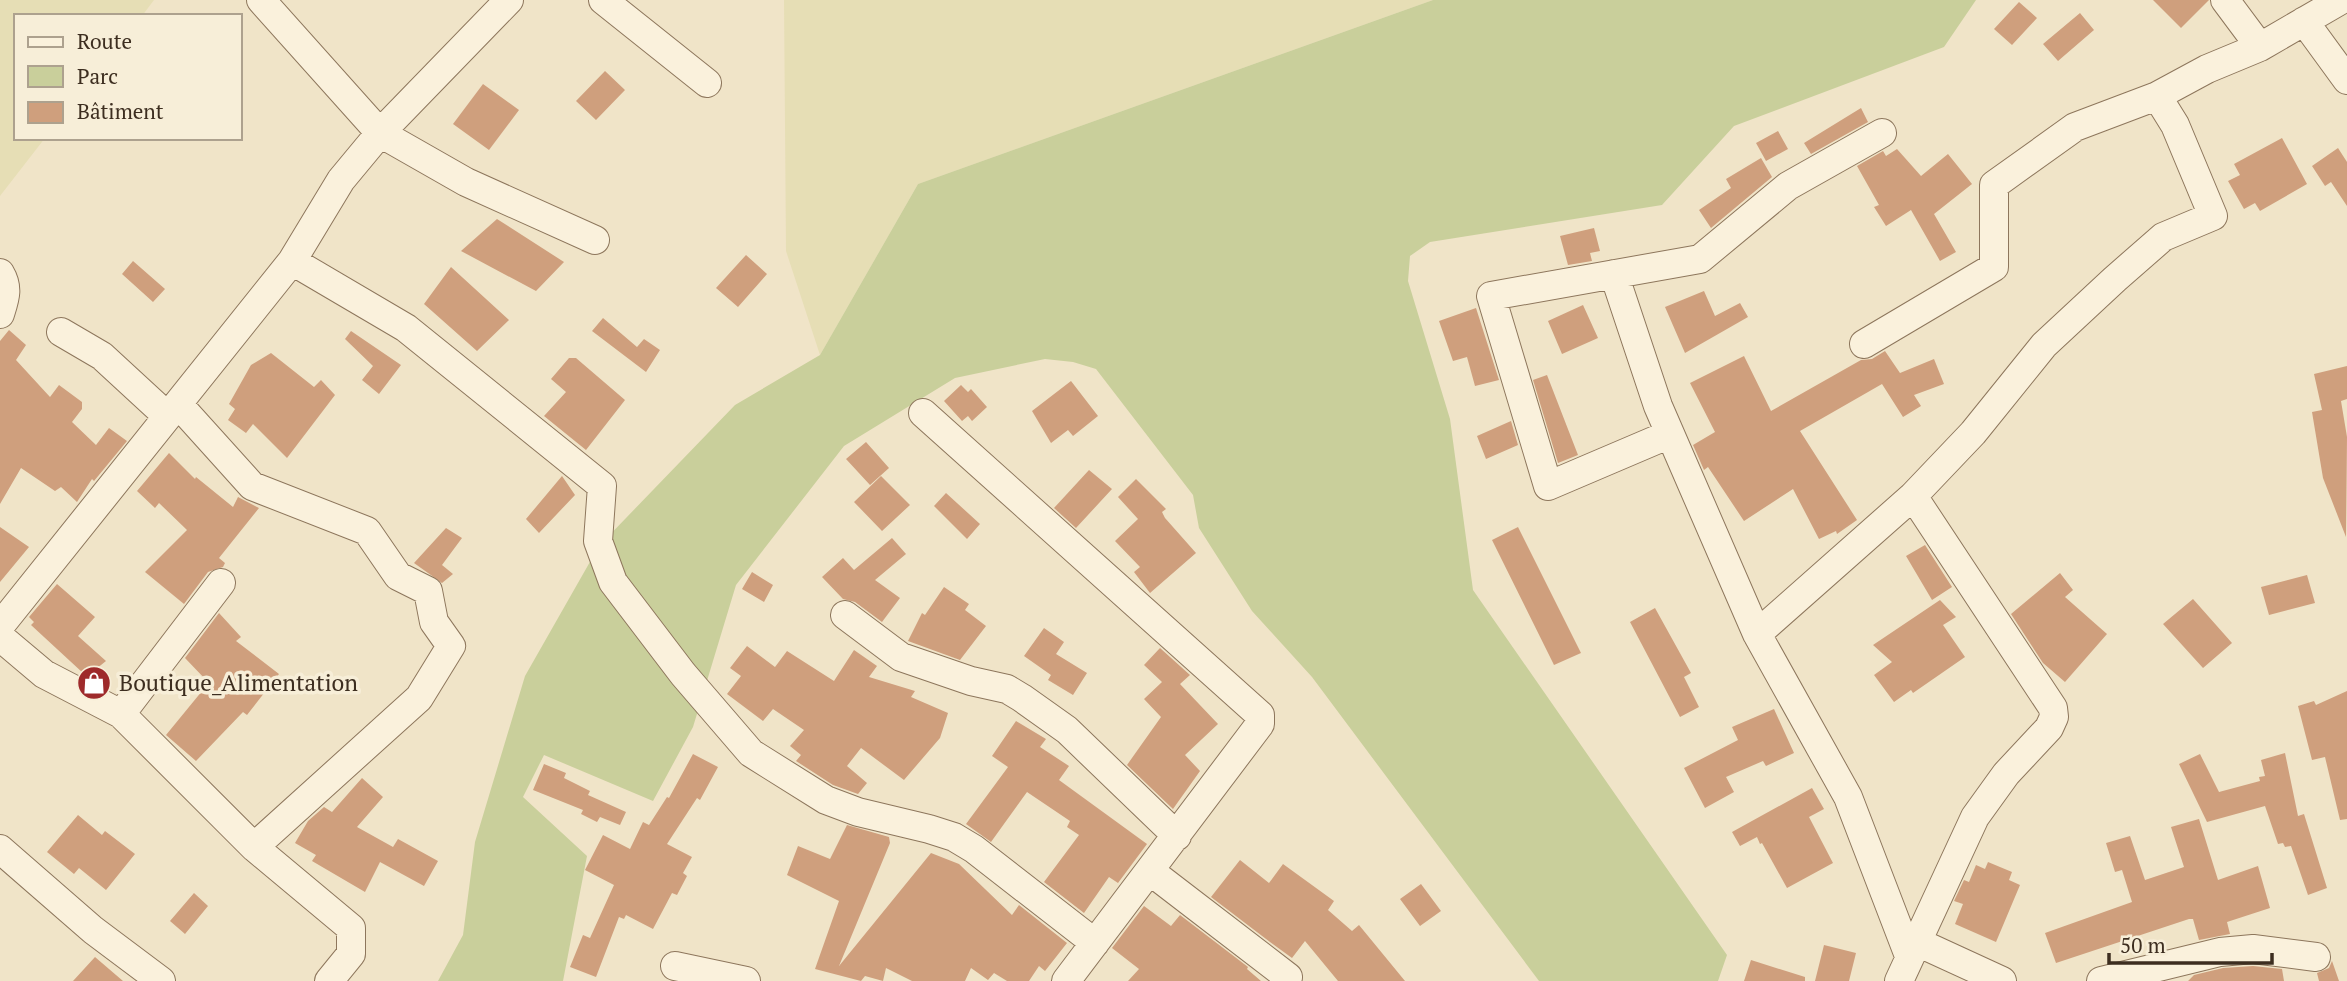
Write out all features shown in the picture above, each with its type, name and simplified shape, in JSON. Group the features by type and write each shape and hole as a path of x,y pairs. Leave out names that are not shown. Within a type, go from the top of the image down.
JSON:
{"street":[{"path":"261,0 380,133 466,181 595,240"},
{"path":"329,981 351,954 351,928 254,848 121,714 44,674 1,626 292,261 341,180 380,133 509,0"},
{"path":"603,0 707,83"},
{"path":"2225,0 2260,47"},
{"path":"1864,344 1994,267 1994,185 2075,127 2157,96 2207,69 2260,47 2341,0"},
{"path":"2304,21 2347,80"},
{"path":"1757,634 1913,496 1973,433 2044,345 2163,237 2213,216 2175,125 2157,96"},
{"path":"1670,434 1548,486 1491,296 1700,259 1788,186 1882,133"},
{"path":"292,261 406,328 602,486 598,541 614,582 683,674 751,753 826,800 858,812 954,837 974,849 1095,943"},
{"path":"0,273 6,282 6,294 0,314"},
{"path":"1614,274 1670,434 1757,634 1848,797 1908,959"},
{"path":"61,332 102,356 172,410 252,486 366,531 398,576 428,591 434,622 451,646 419,698 254,848"},
{"path":"923,413 1260,715 1260,724 1066,981"},
{"path":"1908,959 1975,817 2006,774 2049,729 2054,717 2053,708 1913,496"},
{"path":"121,714 221,583"},
{"path":"845,615 901,657 971,681 1007,690 1023,698 1068,730 1177,835"},
{"path":"0,849 93,930 161,981"},
{"path":"1150,871 1288,977"},
{"path":"2101,981 2220,952 2253,949 2316,957"},
{"path":"1908,959 2002,981"},
{"path":"675,967 746,981"}],"shaded area":[{"path":"0,0 154,0 144,14 14,14 14,140 43,140 0,196"},
{"path":"784,0 1433,0 918,184 820,355 786,251"}],"green space":[{"path":"1433,0 1976,0 1944,47 1734,126 1662,205 1430,242 1410,256 1408,281 1450,419 1473,590 1727,955 1718,981 1539,981 1312,677 1252,611 1199,528 1193,495 1096,369 1073,362 1045,359 955,378 844,446 736,585 693,727 653,801 544,755 523,797 587,856 563,981 438,981 463,935 475,842 525,676 599,546 735,405 820,355 918,184"}],"building":[{"path":"2153,0 2209,0 2181,28"},
{"path":"2019,2 2037,18 2012,45 1994,29"},
{"path":"2080,13 2094,30 2058,61 2043,44"},
{"path":"605,71 625,90 596,120 576,101"},
{"path":"483,84 519,110 489,150 453,124"},
{"path":"1861,108 1868,122 1811,154 1804,143"},
{"path":"1778,131 1788,149 1766,161 1756,143"},
{"path":"2282,138 2307,184 2260,211 2255,203 2244,209 2228,181 2240,175 2234,164"},
{"path":"2338,148 2347,162 2347,206 2331,182 2325,186 2312,166"},
{"path":"1897,149 1921,176 1948,154 1972,184 1934,214 1956,252 1940,261 1911,210 1886,226 1874,207 1879,205 1857,166 1883,151 1886,156"},
{"path":"1761,158 1772,177 1711,228 1699,210 1731,188 1726,179"},
{"path":"497,219 564,262 536,291 461,251"},
{"path":"1594,228 1600,251 1590,253 1592,261 1568,265 1560,236"},
{"path":"746,255 767,274 738,307 716,288"},
{"path":"133,261 165,289 153,302 122,274"},
{"path":"451,267 509,320 477,351 424,304"},
{"path":"1704,291 1715,316 1740,303 1748,317 1685,353 1665,307"},
{"path":"1583,305 1598,338 1562,354 1548,321"},
{"path":"1476,308 1499,380 1475,386 1467,357 1453,361 1439,321"},
{"path":"603,318 637,347 644,339 660,350 646,372 592,331"},
{"path":"9,330 26,345 16,360 50,397 59,385 82,402 82,409 72,422 96,445 109,428 127,441 94,481 92,479 77,502 61,487 55,491 21,468 0,504 0,341"},
{"path":"351,331 401,365 379,394 362,380 373,366 345,339"},
{"path":"1885,351 1900,373 1934,359 1944,384 1914,395 1921,406 1903,417 1882,384 1800,431 1857,520 1837,534 1836,531 1819,539 1793,489 1744,521 1708,467 1704,470 1693,445 1715,432 1690,383 1744,356 1771,411 1861,360 1872,359"},
{"path":"271,353 314,387 321,380 335,395 287,458 253,424 246,433 228,420 235,409 229,404 251,365"},
{"path":"569,358 576,358 625,400 586,450 544,416 566,392 551,379"},
{"path":"2347,366 2347,399 2341,401 2347,437 2346,537 2323,478 2312,412 2322,410 2314,374"},
{"path":"1547,375 1578,455 1558,463 1533,380"},
{"path":"1071,381 1098,416 1073,436 1068,430 1051,443 1032,411"},
{"path":"961,385 968,392 971,389 987,407 972,421 968,416 962,421 944,401"},
{"path":"1511,421 1518,445 1486,459 1477,436"},
{"path":"866,442 889,468 870,485 846,459"},
{"path":"169,453 195,479 196,477 233,507 238,497 259,508 219,558 225,563 223,567 208,572 184,604 145,572 187,530 159,503 155,508 137,491"},
{"path":"1089,470 1112,489 1076,528 1054,508"},
{"path":"562,476 575,495 539,533 526,519"},
{"path":"881,476 910,505 882,531 854,502"},
{"path":"1136,479 1166,509 1162,512 1165,518 1196,553 1150,593 1134,572 1140,567 1115,541 1138,519 1118,497"},
{"path":"946,493 980,524 967,539 934,506"},
{"path":"0,527 29,547 0,582"},
{"path":"1518,527 1581,653 1554,665 1492,540"},
{"path":"446,528 462,538 442,565 453,574 442,583 414,563"},
{"path":"892,538 906,554 875,580 900,598 882,622 855,602 843,599 822,577 843,558 854,570"},
{"path":"1925,545 1952,587 1932,600 1906,556"},
{"path":"752,572 773,585 764,602 742,589"},
{"path":"2060,573 2073,590 2065,597 2107,634 2065,682 2043,663 2011,614"},
{"path":"2307,575 2315,603 2269,615 2261,587"},
{"path":"57,584 95,617 78,636 106,661 91,673 83,673 31,625 34,622 29,617"},
{"path":"944,587 969,604 965,610 986,626 960,660 908,641 922,613 925,615"},
{"path":"2193,599 2232,643 2203,668 2163,624"},
{"path":"1940,600 1956,617 1943,625 1965,657 1913,693 1911,690 1894,702 1874,675 1892,662 1873,645"},
{"path":"1655,608 1691,673 1684,677 1699,707 1680,717 1630,622"},
{"path":"219,613 241,637 236,641 279,674 247,715 243,712 196,761 166,735 207,685 204,683 206,680 185,658"},
{"path":"1044,628 1064,642 1056,654 1087,673 1073,695 1048,680 1051,675 1024,656"},
{"path":"747,646 775,667 787,651 834,681 854,650 877,666 869,677 915,691 911,697 948,713 940,738 904,780 861,748 847,766 867,783 858,794 833,785 796,761 801,755 790,746 804,730 773,709 763,721 727,694 741,676 730,668"},
{"path":"1160,648 1190,675 1180,684 1218,724 1185,755 1200,771 1173,809 1127,765 1161,717 1144,699 1162,682 1144,665"},
{"path":"2347,691 2347,819 2340,820 2325,757 2312,760 2298,706 2314,701 2316,705"},
{"path":"1774,709 1794,753 1766,766 1763,761 1726,777 1734,792 1705,808 1684,768 1738,740 1732,727"},
{"path":"1016,721 1046,739 1040,747 1069,766 1059,780 1147,844 1118,883 1109,877 1084,913 1044,882 1079,835 1067,827 1070,821 1027,792 991,842 966,824 1008,767 992,756"},
{"path":"2285,753 2298,816 2304,814 2327,888 2308,895 2291,846 2278,844 2265,806 2207,822 2179,764 2200,754 2219,792 2260,781 2259,777 2265,776 2261,760"},
{"path":"693,754 718,767 700,800 697,798 667,844 692,857 683,873 687,876 677,895 672,893 653,929 626,915 624,919 619,917 596,977 570,967 583,935 590,938 614,885 585,870 603,835 630,849 643,822 649,825 667,797 669,798"},
{"path":"544,764 566,773 564,778 590,791 588,795 626,812 620,825 600,817 597,822 581,814 583,810 533,790"},
{"path":"362,778 383,797 357,827 393,847 398,839 438,861 424,886 380,862 365,892 312,861 316,855 295,843 308,821 324,807 332,812"},
{"path":"1812,788 1824,809 1809,817 1833,863 1787,888 1757,837 1740,846 1732,832"},
{"path":"78,815 102,835 105,831 135,854 106,890 79,868 74,874 47,852"},
{"path":"2199,819 2218,880 2258,866 2270,908 2227,922 2230,934 2199,940 2193,919 2189,919 2056,963 2045,933 2132,902 2122,870 2115,872 2106,843 2130,836 2145,880 2184,867 2171,827"},
{"path":"847,825 889,837 890,843 839,966 931,853 959,864 1012,915 1019,905 1067,943 1045,971 1039,966 1029,981 1007,981 994,973 988,980 971,968 965,981 912,981 886,968 883,981 865,976 861,981 815,969 839,901 787,875 798,846 830,859"},
{"path":"1240,860 1269,883 1283,864 1334,901 1328,910 1352,931 1359,925 1405,981 1338,981 1305,941 1292,958 1270,942 1211,897"},
{"path":"1988,862 2012,872 2009,880 2020,885 1996,942 1955,924 1963,904 1954,901 1964,880 1969,882 1976,865 1985,869"},
{"path":"1421,884 1441,911 1420,926 1400,899"},
{"path":"194,893 208,906 185,934 170,921"},
{"path":"1144,906 1171,926 1180,915 1248,967 1261,981 1128,981 1139,969 1112,948"},
{"path":"1824,945 1856,953 1849,981 1815,981"},
{"path":"95,957 123,981 73,981"},
{"path":"1751,960 1805,977 1805,981 1744,981"},
{"path":"2332,961 2339,981 2319,981 2317,973 2329,968"},
{"path":"2253,966 2282,969 2284,981 2188,981 2194,975 2223,968"}],"place":[{"name":"Boutique_Alimentation","path":"94,683"}]}
